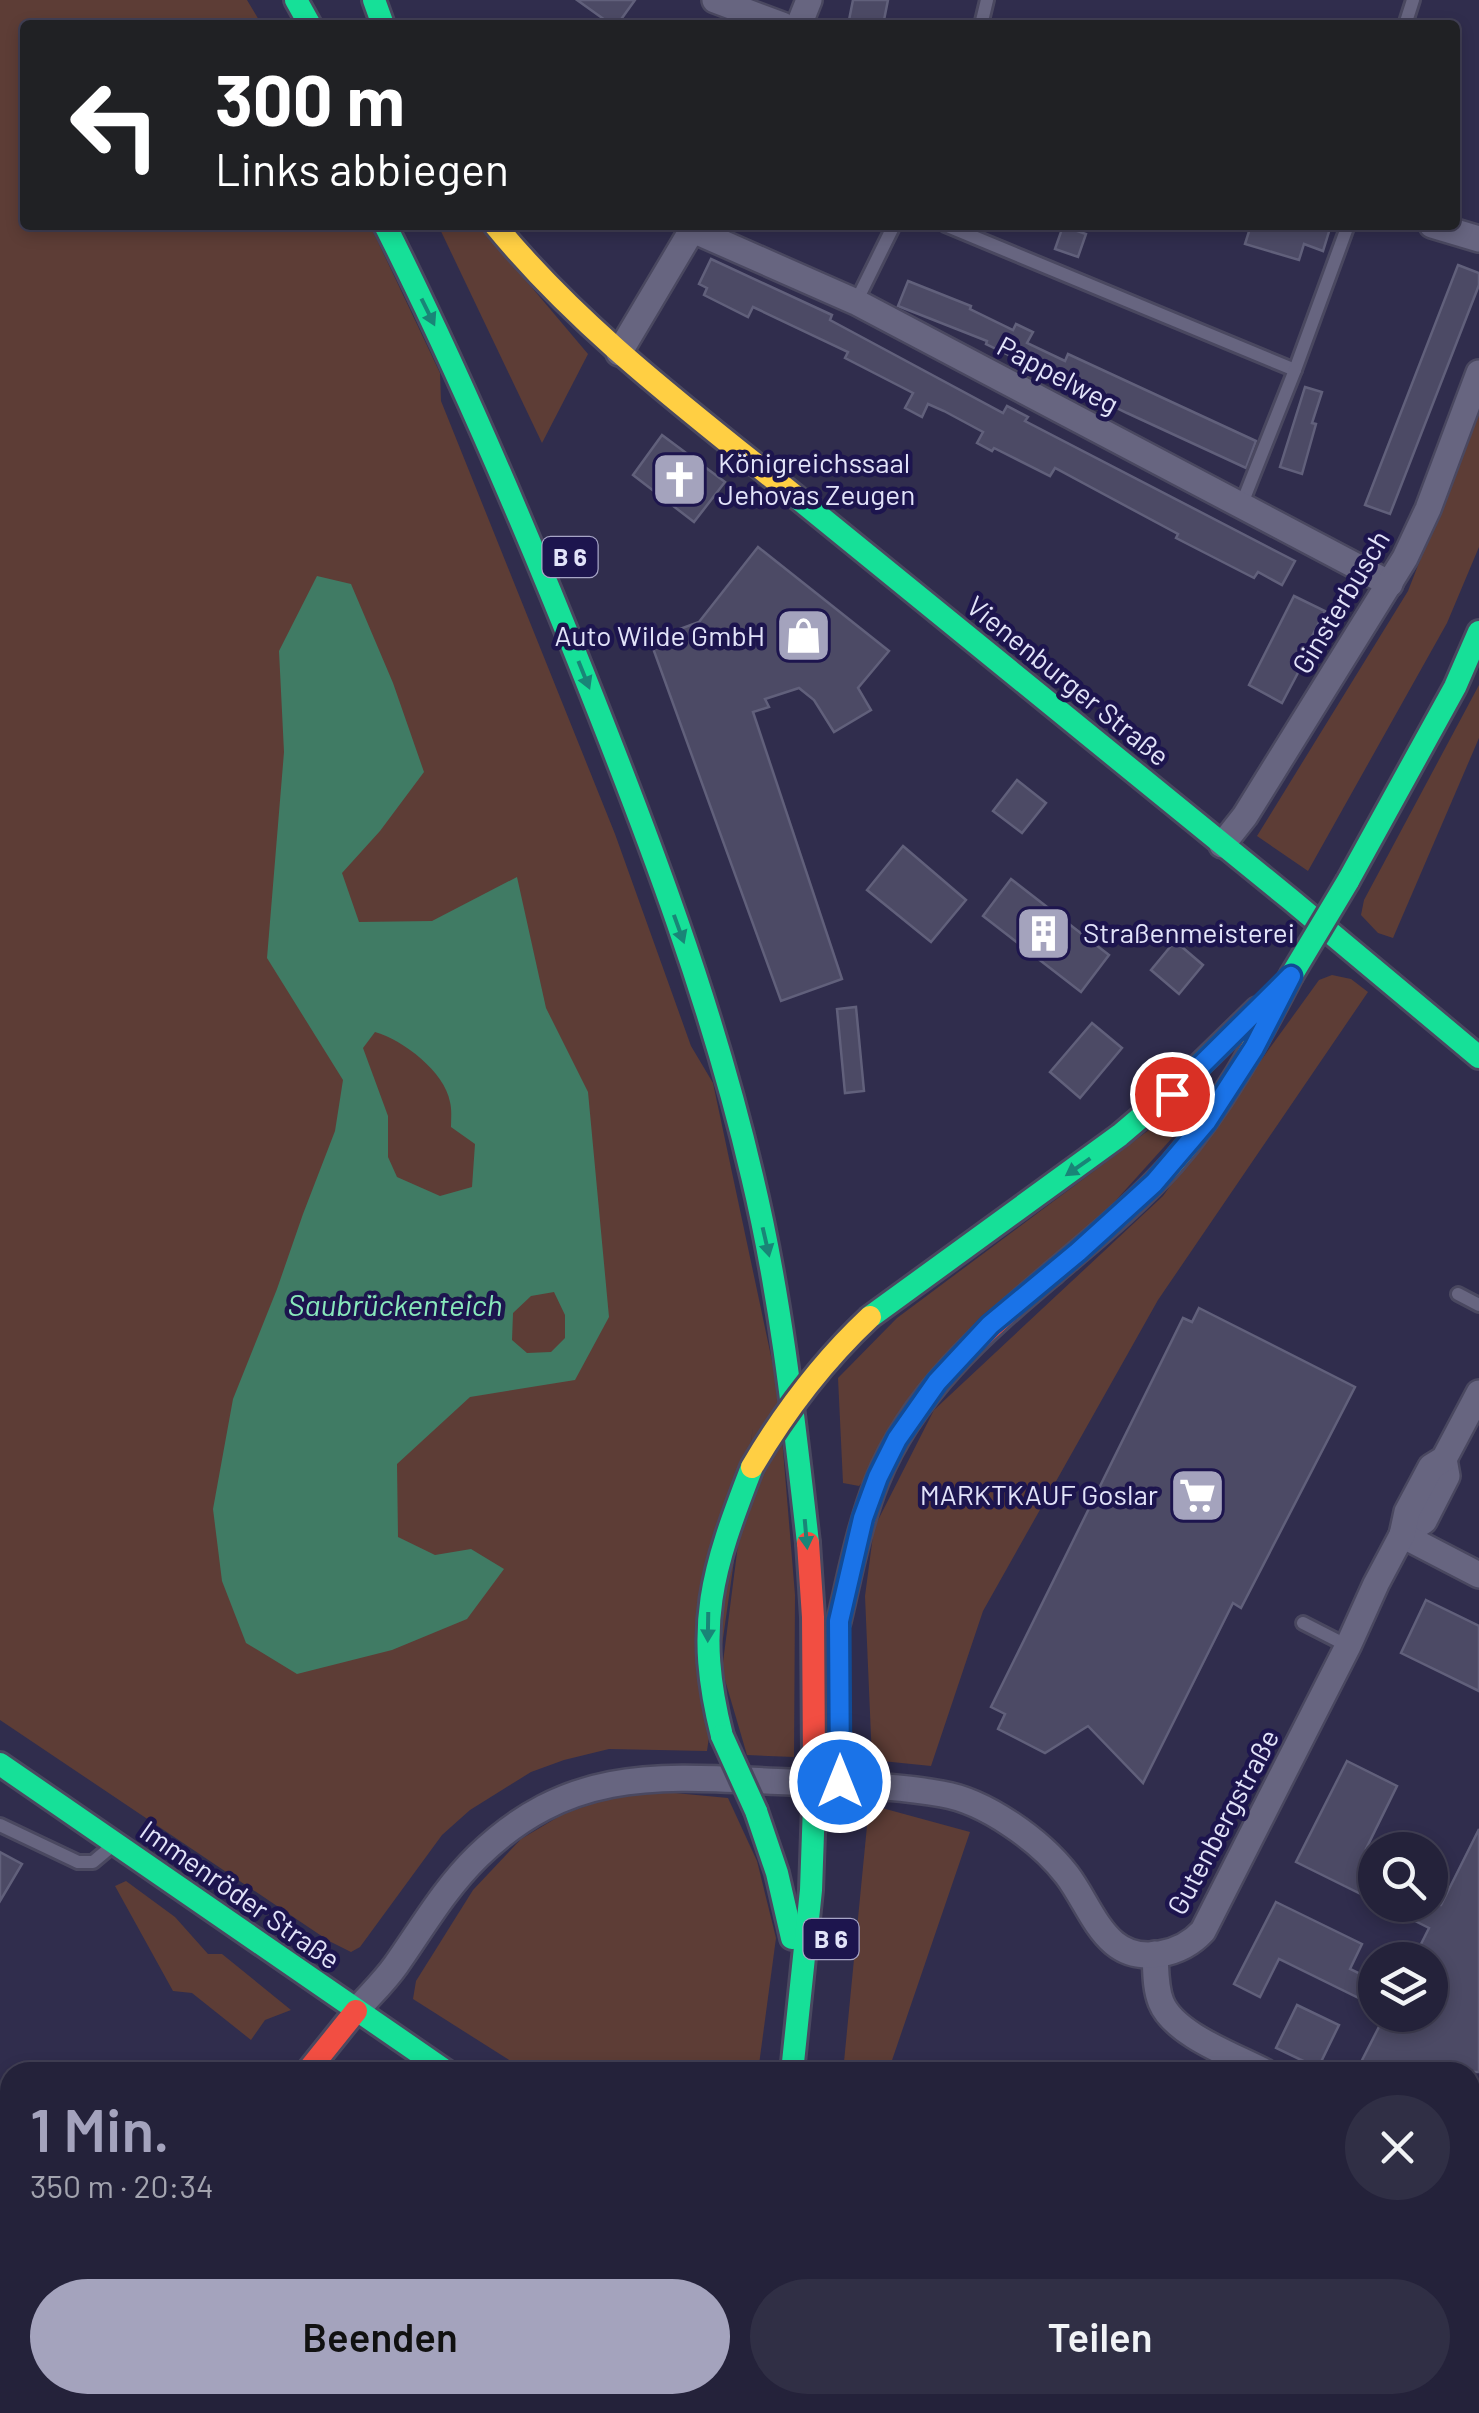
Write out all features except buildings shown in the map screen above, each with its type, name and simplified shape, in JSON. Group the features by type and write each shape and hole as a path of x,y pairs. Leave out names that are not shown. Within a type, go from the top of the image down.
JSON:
{"main road":[{"name":"B 6","path":"387,230 503,475 601,716 698,982 732,1100 768,1250 798,1437 812,1596 814,1805 793,2062"},
{"name":"Vienenburger Straße","path":"499,230 572,311 618,352 1110,766 1222,845 1479,1056"},
{"path":"833,1540 839,1630 863,1518 897,1439 937,1382 990,1325 1154,1183 1206,1122 1254,1048 1291,976 1348,881 1454,688 1479,632"},
{"path":"800,2009 787,1904 756,1811 722,1736 710,1681 708,1612 714,1577 752,1467 810,1378 870,1317 1172,1094 1291,976"},
{"path":"812,1354 820,1399"},
{"path":"838,1815 840,1751"},
{"name":"Immenröder Straße","path":"0,1764 432,2062"},
{"path":"317,2062 362,2015"},
{"path":"329,2062 362,2015"}],"street":[{"path":"715,0 769,20"},
{"path":"618,352 693,230"},
{"name":"Pappelweg","path":"698,230 856,302 1390,584"},
{"path":"1449,230 1479,239"},
{"name":"Ginsterbusch","path":"1222,845 1245,816 1405,558 1428,509 1479,374"},
{"name":"Gutenbergstraße","path":"1155,1954 1172,1952 1203,1930 1348,1646 1402,1535 1407,1512 1431,1467 1444,1459 1479,1393"},
{"path":"1402,1535 1479,1575"},
{"path":"362,2015 423,1925 476,1857 549,1805 628,1780 717,1779 872,1786 962,1798 994,1814 1043,1850 1065,1872 1116,1944 1142,1956 1155,1954 1157,1986 1171,2018 1186,2031 1246,2062"}],"lane":[{"path":"856,302 892,230"},
{"path":"957,230 1295,370"},
{"path":"1241,506 1346,230"},
{"path":"1458,1294 1479,1305"},
{"path":"1304,1623 1348,1646"},
{"path":"0,1824 78,1862 93,1862 114,1844"}],"shaded area":[{"path":"0,0 247,0 259,20 20,20 20,230 372,230 440,373 441,401 615,834 691,1046 713,1083 778,1389 795,1595 794,1757 747,1755 722,1670 753,1427 707,1751 609,1749 531,1772 470,1810 442,1835 360,1947 351,1952 0,1720"},
{"path":"440,230 483,230 588,354 542,443"},
{"path":"1479,410 1479,547 1447,623 1308,871 1257,836 1408,591"},
{"path":"1479,685 1479,738 1393,938 1378,933 1361,915 1364,900"},
{"path":"1332,975 1351,979 1368,992 1158,1300 983,1611 931,1766 872,1760 865,1596 874,1528 934,1410 1163,1196 1319,980"},
{"path":"1226,1078 859,1486 843,1483 838,1378 897,1318 1185,1103"},
{"path":"654,1791 728,1798 757,1861 776,1938 759,2062 512,2062 413,1999 416,1981 473,1890 521,1839 563,1814 615,1796"},
{"path":"871,1805 970,1832 891,2062 844,2062 867,1826 872,1817"},
{"path":"126,1881 175,1917 208,1954 222,1954 291,2010 265,2020 251,2040 192,1993 173,1991 115,1886"}],"water":[{"name":"Saubrückenteich","path":"317,576 351,584 393,683 424,772 380,831 342,873 359,922 432,921 517,877 546,1008 588,1092 609,1317 575,1380 470,1397 397,1464 398,1537 435,1555 471,1549 504,1569 467,1619 392,1650 297,1674 246,1643 222,1581 213,1509 233,1399 335,1131 343,1080 267,958 284,752 279,651","holes":["375,1032 410,1050 440,1080 450,1102 451,1127 475,1144 472,1187 440,1196 397,1177 388,1157 388,1116 363,1048","554,1292 565,1315 565,1338 551,1352 527,1353 512,1340 513,1313 531,1296"]}],"traffic: fast":[{"path":"296,0 307,20"},
{"path":"374,0 381,20"},
{"path":"387,230 538,561 632,798 698,985 736,1112 762,1221 786,1358 808,1543"},
{"path":"795,496 1479,1057"},
{"path":"1348,881 1455,687 1479,632"},
{"path":"1291,976 1348,881"},
{"path":"870,1317 1120,1135 1181,1083 1257,1009"},
{"path":"722,1736 709,1662 712,1599 726,1537 752,1467"},
{"path":"722,1736 756,1811"},
{"path":"839,1806 840,1759"},
{"path":"0,1764 432,2062"},
{"path":"793,2062 811,1890 814,1805"},
{"path":"756,1811 777,1873 792,1938"}],"traffic: slow":[{"path":"499,230 600,334 795,496"},
{"path":"1053,1273 1144,1193 1190,1143 1237,1074 1291,976"},
{"path":"752,1467 806,1388 870,1317"}],"traffic: jam":[{"path":"839,1621 871,1498 909,1420 952,1366 1053,1273"},
{"path":"808,1543 814,1759"},
{"path":"315,2062 356,2011"}],"place":[{"name":"Königreichssaal Jehovas Zeugen","path":"679,479"},
{"name":"Auto Wilde GmbH","path":"804,636"},
{"name":"Straßenmeisterei","path":"1044,933"},
{"name":"MARKTKAUF Goslar","path":"1197,1495"}],"route":[{"path":"840,1782 839,1621 863,1518 897,1439 937,1382 990,1325 1154,1183 1206,1122 1254,1048 1291,976 1172,1094"}]}
